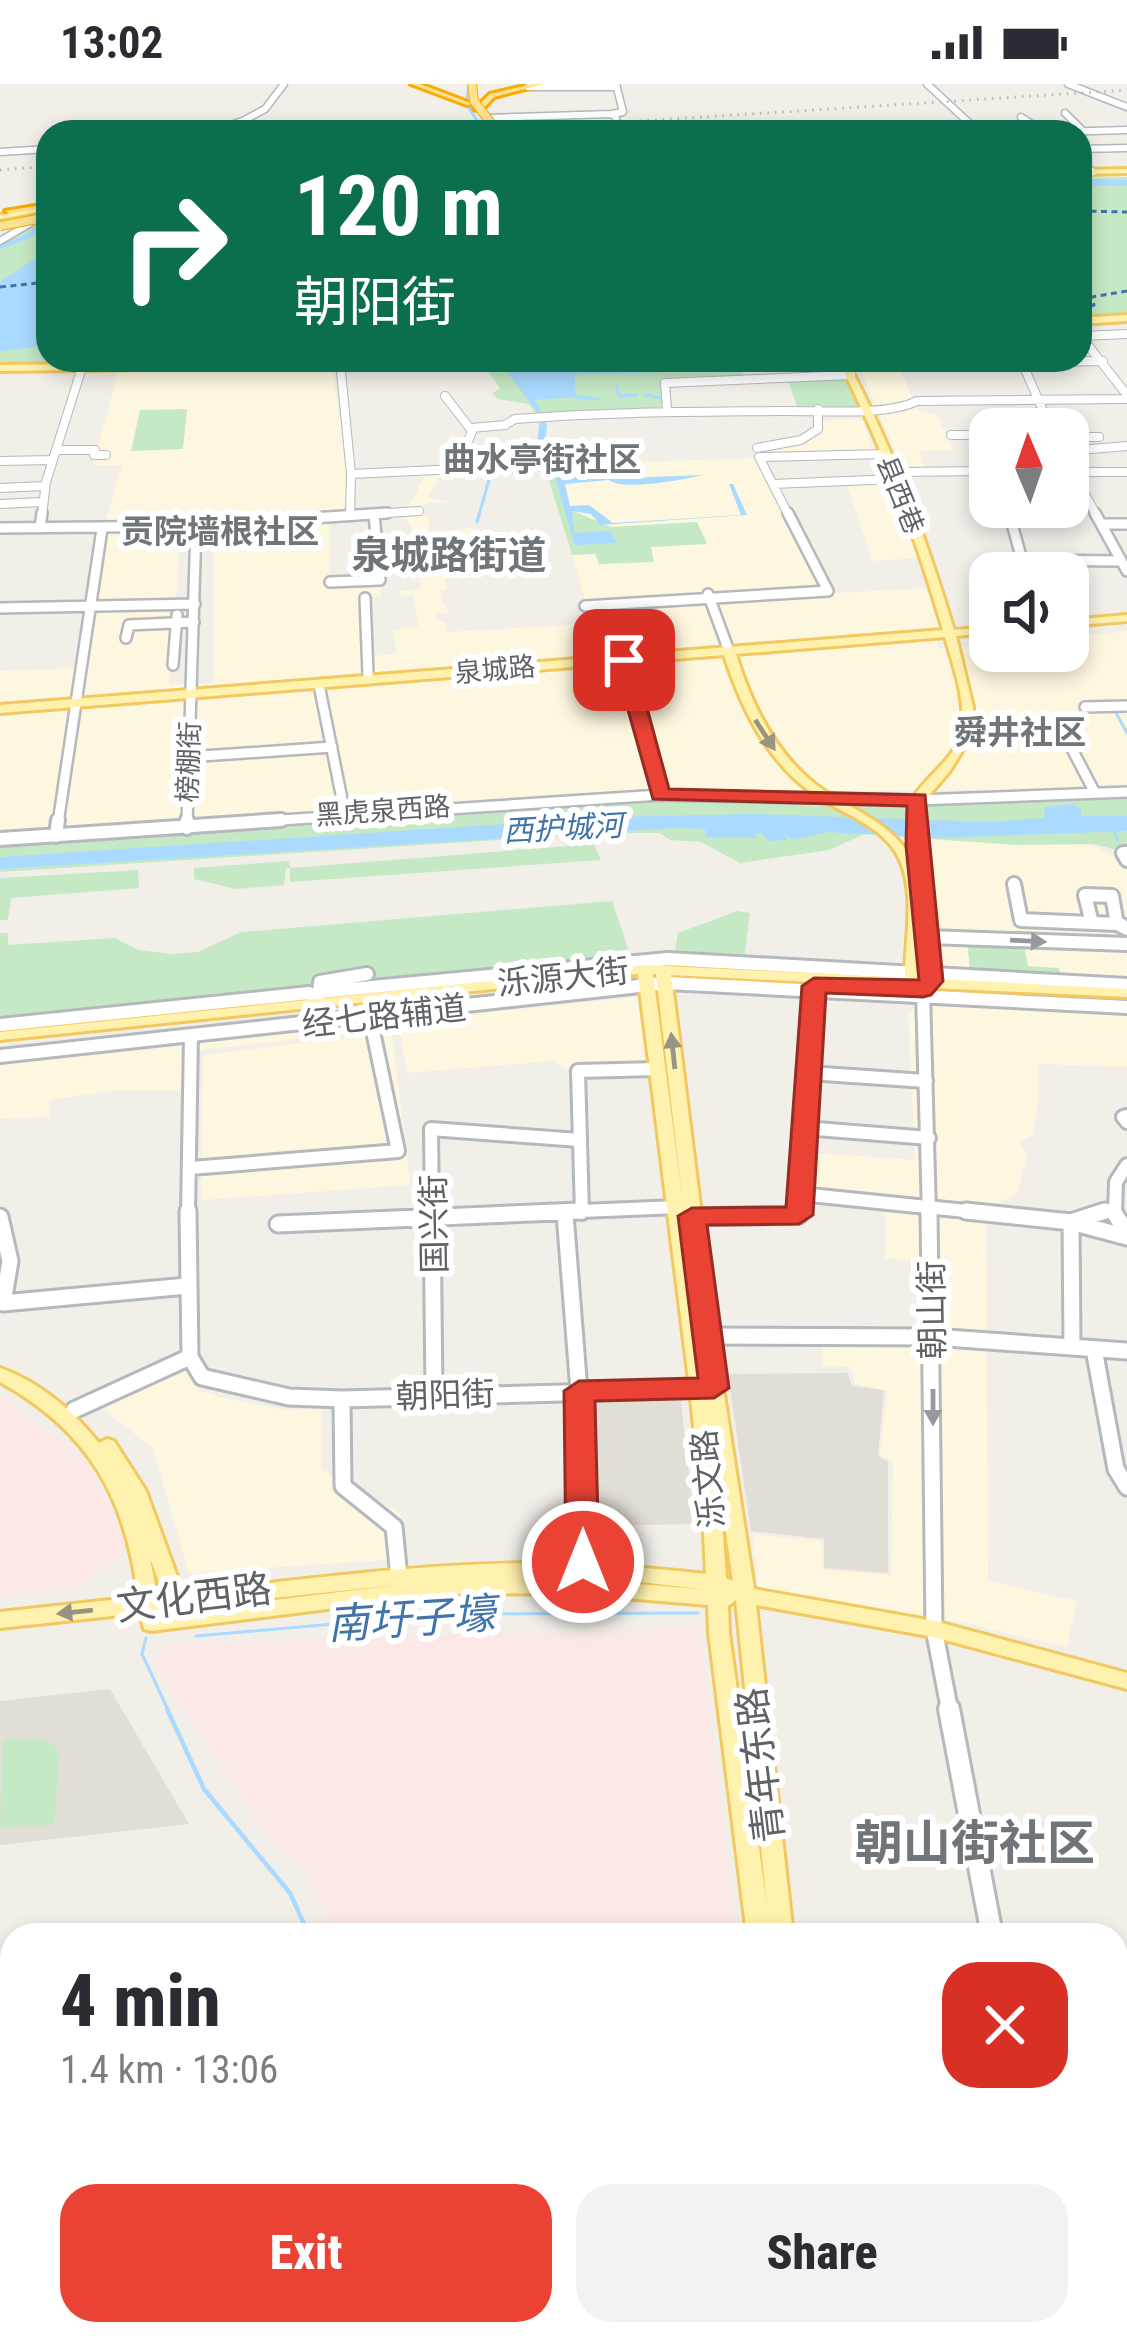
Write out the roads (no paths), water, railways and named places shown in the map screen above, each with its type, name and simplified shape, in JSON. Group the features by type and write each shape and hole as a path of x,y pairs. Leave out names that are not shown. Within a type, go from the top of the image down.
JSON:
{"highway":[{"path":"414,84 474,106"},
{"path":"469,84 474,106 485,120"},
{"path":"474,106 493,94 545,86"},
{"path":"2,220 36,213"},
{"path":"2,220 36,213"}],"main road":[{"path":"1093,172 1127,172"},
{"path":"1092,173 1127,172"},
{"path":"2,220 36,215"},
{"path":"1092,320 1127,317"},
{"path":"1,371 36,368"},
{"name":"县西巷","path":"848,372 894,476 968,708 967,735 916,806"},
{"path":"1089,621 1127,618"},
{"name":"泉城路","path":"0,709 969,631"},
{"path":"729,651 766,740 813,789 910,849 928,937 922,982"},
{"path":"916,806 910,849 922,982"},
{"name":"泺源大街","path":"665,976 814,988 922,982"},
{"name":"泺源大街","path":"0,1036 320,997 665,976 922,982 1127,997"},
{"name":"泺文路","path":"665,976 683,1213"},
{"name":"泺源大街","path":"0,1045 646,977"},
{"name":"泺文路","path":"646,977 700,1335 717,1612"},
{"path":"0,1364 30,1377 74,1410 124,1467 178,1610"},
{"path":"0,1374 73,1420 101,1453 134,1522 150,1613"},
{"name":"泺文路","path":"706,1389 745,1614"},
{"name":"文化西路","path":"178,1610 399,1576 579,1571 717,1612"},
{"name":"文化西路","path":"0,1620 150,1613 447,1586 565,1585 717,1612 934,1637 1127,1681"},
{"name":"青年东路","path":"717,1612 757,1923"},
{"name":"青年东路","path":"745,1614 780,1923"}],"street":[{"path":"244,120 265,109 284,84"},
{"path":"927,84 966,120"},
{"path":"1068,84 1127,107"},
{"path":"488,118 623,112 616,85 528,87"},
{"path":"545,86 554,117"},
{"path":"1065,113 1072,120"},
{"path":"1021,117 1026,120"},
{"path":"1092,131 1127,130"},
{"path":"1092,149 1127,148"},
{"path":"0,152 36,150"},
{"path":"0,241 33,216"},
{"path":"1092,335 1127,334"},
{"path":"1092,349 1127,397"},
{"path":"1092,361 1103,361"},
{"path":"40,528 45,486 81,372"},
{"path":"341,372 351,474 350,515"},
{"path":"667,408 665,383 736,372"},
{"path":"1028,372 1044,408"},
{"path":"445,396 472,429"},
{"path":"472,429 541,416 667,408 818,410 905,406 917,401 1127,397"},
{"path":"585,606 707,594 828,591 755,448 810,436 818,429 818,410"},
{"path":"351,474 458,469 472,429"},
{"path":"951,435 969,435"},
{"path":"1089,437 1127,437"},
{"path":"1089,446 1127,446"},
{"path":"0,460 94,450 94,455 106,455"},
{"path":"759,457 884,454"},
{"path":"545,464 628,462"},
{"path":"1089,470 1127,472"},
{"path":"773,484 969,472"},
{"path":"0,488 45,486"},
{"path":"1011,528 1010,538 1022,560 1124,566 1089,501"},
{"path":"0,504 42,502"},
{"path":"0,528 196,526 419,511"},
{"path":"330,582 380,580 374,514"},
{"path":"1103,524 1127,524"},
{"name":"榜棚街","path":"187,828 196,526"},
{"path":"56,836 102,529"},
{"path":"707,594 729,651"},
{"path":"365,598 368,674"},
{"path":"173,665 178,604"},
{"path":"0,608 195,604"},
{"path":"126,638 129,626 194,622"},
{"path":"624,660 660,795"},
{"path":"319,685 345,814"},
{"path":"1085,707 1127,706"},
{"path":"188,757 332,747"},
{"path":"1072,749 1095,794"},
{"name":"黑虎泉西路","path":"0,839 660,795 916,806 1127,792"},
{"path":"1014,884 1021,920 1124,926 1112,896 1085,895 1092,923"},
{"path":"928,937 1127,944"},
{"name":"经七路辅道","path":"0,1024 309,993 320,997 645,959 922,982"},
{"path":"320,997 320,982 329,977 367,974"},
{"name":"经七路辅道","path":"0,1056 370,1017 646,977"},
{"name":"朝山街","path":"922,982 933,1337 934,1637 990,1923"},
{"path":"278,1224 574,1214 799,1215 814,988"},
{"path":"191,1168 398,1151 370,1017"},
{"path":"74,1410 190,1357 191,1036"},
{"path":"579,1571 584,1545 574,1214 578,1071 657,1069"},
{"path":"808,1073 926,1081"},
{"path":"804,1128 928,1138"},
{"name":"国兴街","path":"434,1394 436,1219 431,1130 579,1140"},
{"path":"1127,1165 1116,1182 1112,1209 1127,1235"},
{"path":"800,1194 1071,1222 1127,1235"},
{"path":"1071,1222 1112,1209"},
{"path":"0,1216 10,1261 3,1303 187,1286"},
{"path":"1071,1222 1072,1347"},
{"path":"700,1335 933,1337 1127,1351"},
{"path":"1094,1349 1116,1469 1127,1487"},
{"name":"朝阳街","path":"190,1357 202,1378 289,1397 706,1389"},
{"path":"342,1399 343,1486 394,1527 399,1576"}],"water":[{"path":"36,258 36,347 0,351 0,282"},
{"path":"507,372 574,372 576,397 535,400 547,425 543,456 536,456 540,416"},
{"path":"585,466 601,479 702,475 640,485 609,480 565,484 570,506 589,505 613,523 741,515 729,484 747,515 600,525 591,514 572,511 574,533 611,531 616,543 575,545 554,474 558,468"},
{"path":"1072,804 1081,809 1081,816 1127,816 1127,831 937,838 827,832 793,840 786,834 787,840 768,841 762,833 755,833 756,838 706,837 705,829 675,828 0,869 0,857 615,817 752,814 989,822 1044,818 1045,807"}],"waterway":[{"path":"469,84 466,104 477,120"},
{"path":"1099,98 1127,110"},
{"path":"1092,182 1127,183"},
{"name":"西护城河","path":"0,247 36,229"},
{"path":"572,373 607,372"},
{"path":"617,386 619,394"},
{"path":"620,396 637,395"},
{"path":"646,395 662,398"},
{"path":"574,397 598,399"},
{"path":"477,522 491,473 540,470"},
{"path":"403,551 419,551 419,541"},
{"path":"512,545 513,556 519,558"},
{"path":"1114,709 1127,733"},
{"path":"1114,831 1118,840"},
{"name":"南圩子壕","path":"196,1636 447,1614 698,1613"},
{"path":"146,1638 142,1654 169,1712"},
{"path":"167,1709 204,1789 290,1893 304,1923"}],"railway":[{"path":"656,120 1127,90"},
{"path":"0,170 36,167"}],"district":[{"name":"曲水亭街社区","path":"542,459"},
{"name":"贡院墙根社区","path":"220,531"},
{"name":"泉城路街道","path":"449,556"},
{"name":"舜井社区","path":"1020,732"},
{"name":"朝山街社区","path":"975,1843"}]}
